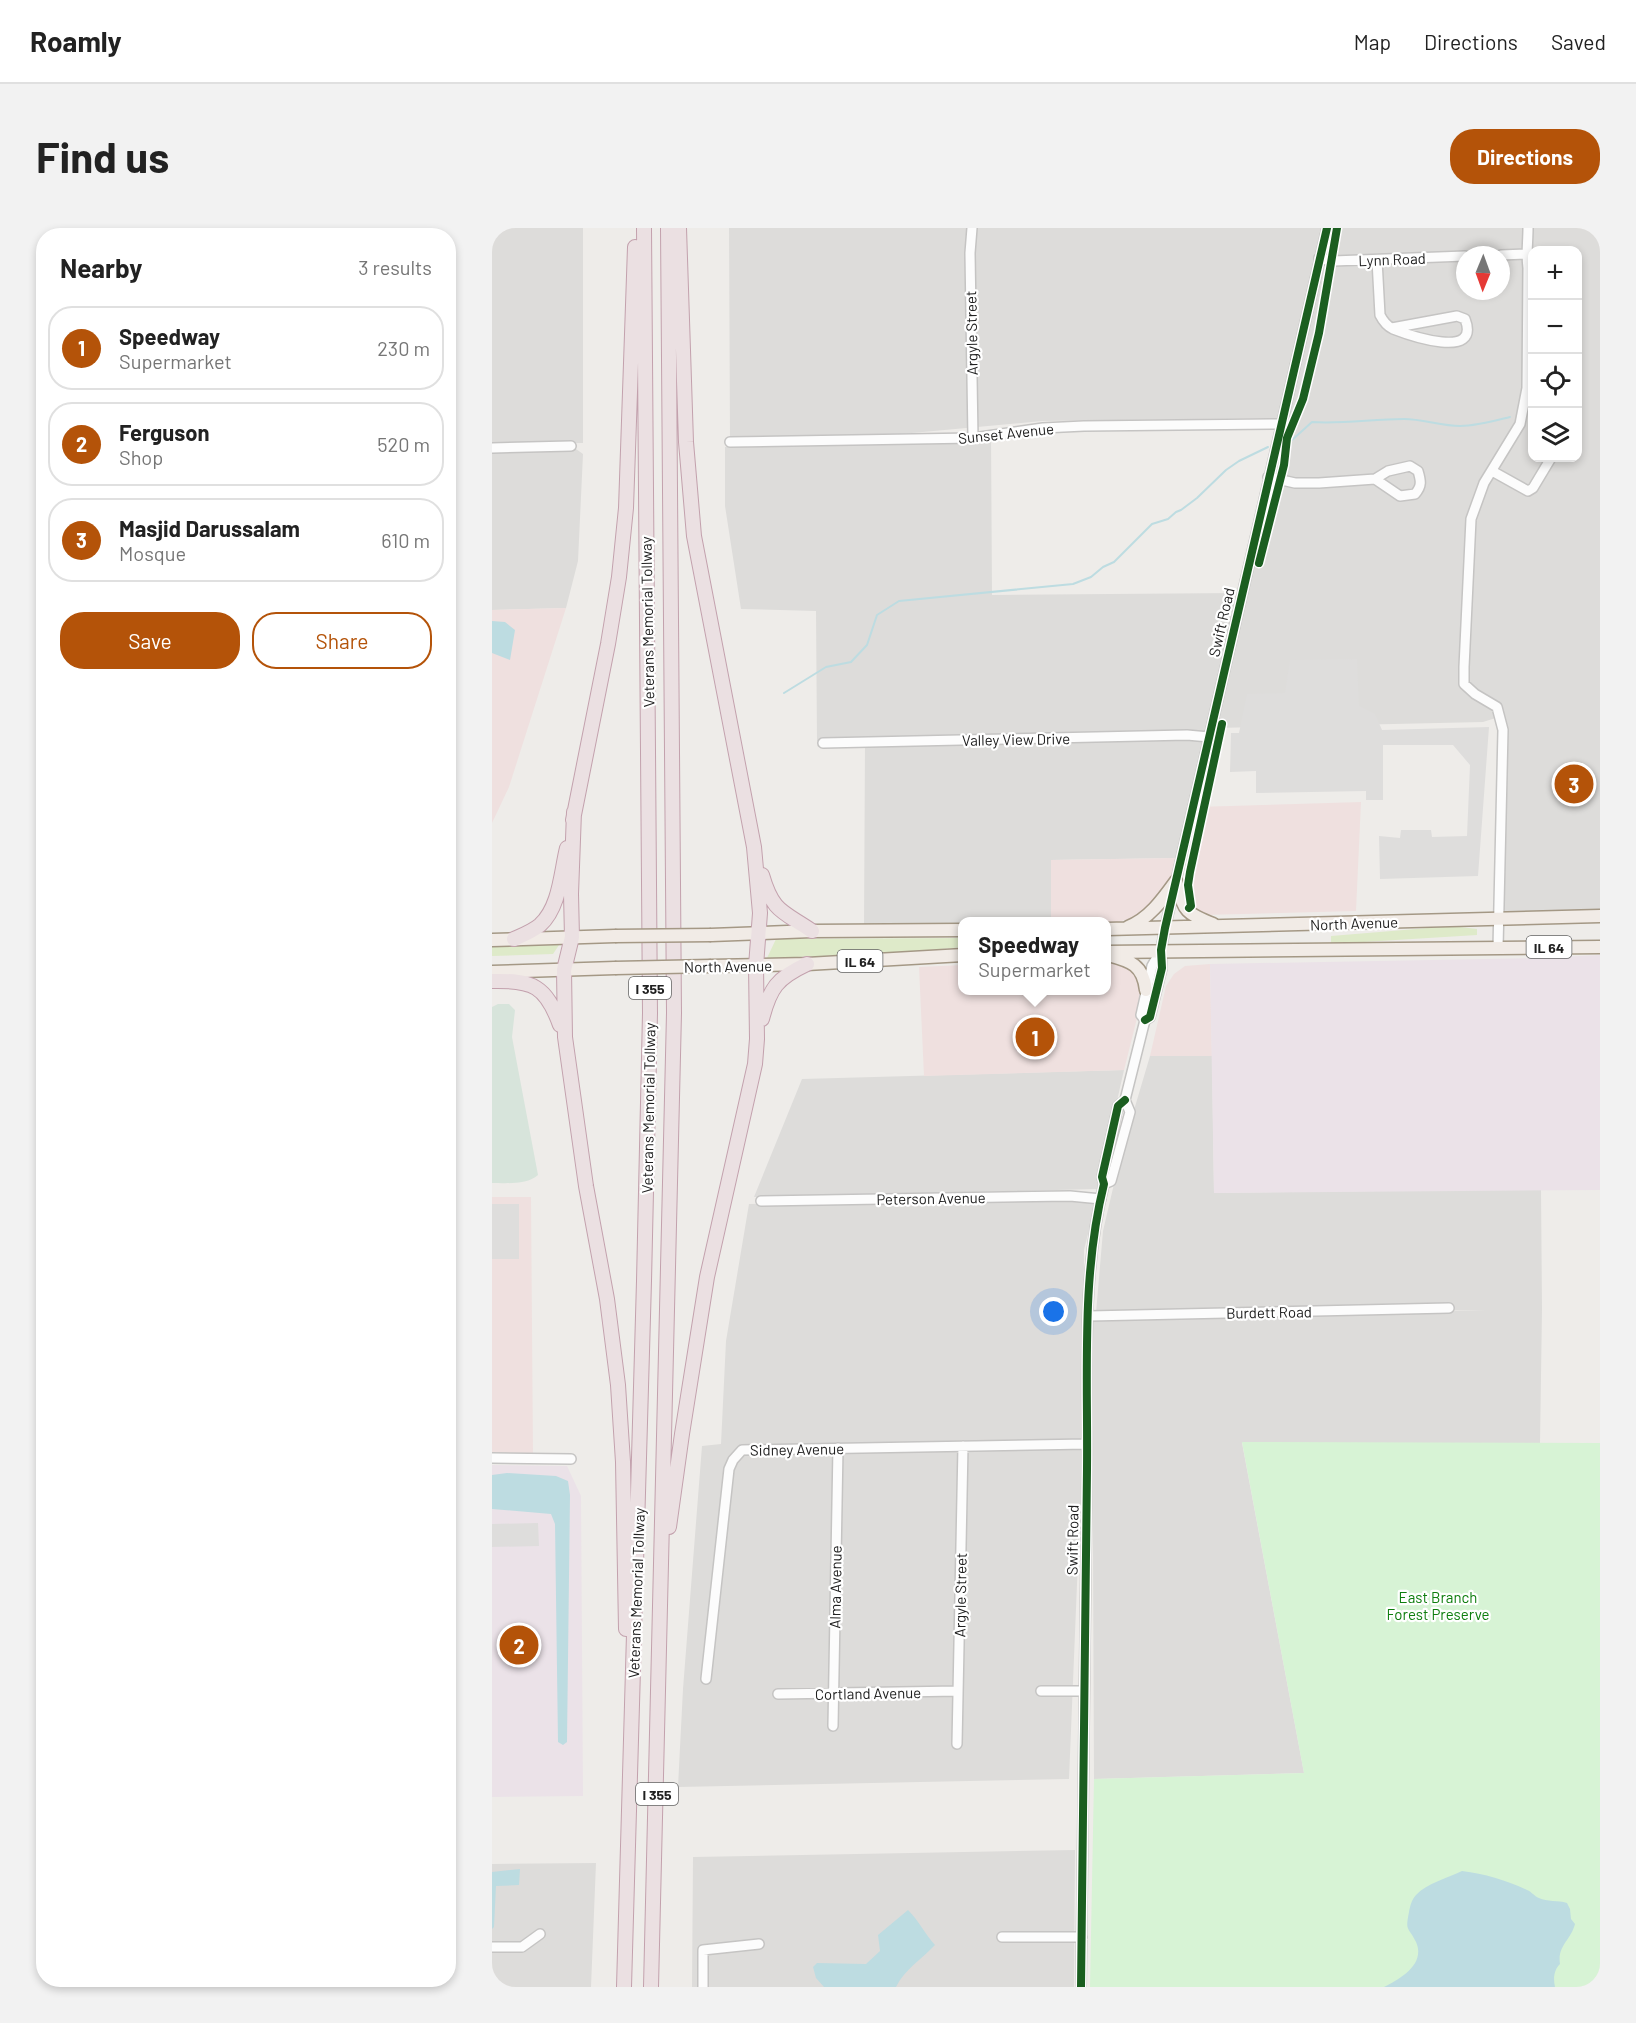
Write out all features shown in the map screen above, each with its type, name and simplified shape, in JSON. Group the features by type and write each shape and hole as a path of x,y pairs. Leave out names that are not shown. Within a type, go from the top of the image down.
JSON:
{"highway":[{"path":"514,939 541,924 553,905 608,644 619,577 626,507 633,351 635,228"},
{"name":"Veterans Memorial Tollway","path":"624,1987 650,1013 644,228"},
{"name":"Veterans Memorial Tollway","path":"651,1987 674,1013 668,228"},
{"path":"679,228 686,442 694,536 754,847 765,886 772,902 779,910 813,931"},
{"path":"574,812 572,937 564,970 565,1037 586,1186 607,1299 618,1385 623,1462 631,1749"},
{"path":"754,847 760,913 756,966 757,1039"},
{"path":"660,1600 682,1434 707,1277 754,1064 757,1039 766,1004 778,981 807,964"},
{"path":"492,981 517,980 541,991 552,1005 565,1037"}],"main road":[{"path":"1176,881 1186,911 1192,916 1220,926"},
{"path":"1120,929 1131,926 1145,917 1176,881"},
{"name":"North Avenue","path":"1111,929 1600,916"},
{"name":"IL 64","path":"492,940 813,931 958,930"},
{"name":"North Avenue","path":"1111,953 1161,950 1600,947"},
{"name":"North Avenue","path":"492,972 756,966 958,955"},
{"path":"1111,955 1134,964 1142,972 1146,990"}],"street":[{"name":"Argyle Street","path":"972,228 970,253 973,438"},
{"name":"Swift Road","path":"1081,1987 1089,1316 1093,1244 1104,1184 1102,1178 1118,1106 1125,1101 1145,1020 1150,1017 1162,968 1161,950 1165,928 1327,228"},
{"path":"1528,228 1526,254 1529,354"},
{"path":"1510,255 1526,254"},
{"name":"Lynn Road","path":"1319,258 1333,261 1456,256"},
{"path":"1377,260 1380,315 1384,322 1392,328 1423,338 1455,344 1467,336 1469,327 1466,319 1457,316 1392,328"},
{"path":"1498,948 1503,730 1497,707 1474,694 1464,684 1470,519 1484,483 1520,424 1528,398"},
{"name":"Sunset Avenue","path":"730,442 973,438 1043,428 1084,426 1281,424"},
{"path":"492,448 571,446"},
{"path":"1492,471 1528,491 1533,488 1549,462"},
{"path":"1268,477 1295,483 1375,479 1388,471 1410,466 1418,471 1421,481 1420,488 1415,494 1400,496 1375,479"},
{"name":"Valley View Drive","path":"823,743 1176,735 1209,737"},
{"name":"Swift Road","path":"1145,1020 1141,1015 1146,990 1152,966 1161,950"},
{"name":"Peterson Avenue","path":"761,1201 1070,1196 1101,1199"},
{"name":"Burdett Road","path":"1089,1316 1449,1308"},
{"name":"Sidney Avenue","path":"706,1679 729,1469 742,1450 1087,1444"},
{"name":"Argyle Street","path":"957,1743 963,1446"},
{"name":"Alma Avenue","path":"833,1726 838,1448"},
{"path":"492,1458 571,1459"},
{"path":"1041,1690 1084,1691"},
{"name":"Cortland Avenue","path":"778,1694 958,1691"},
{"path":"492,1947 522,1947 540,1934"},
{"path":"1002,1937 1082,1937"},
{"path":"703,1987 703,1950 759,1944"}],"shaded area":[{"path":"492,228 583,228 583,443 492,444"},
{"path":"729,228 1323,228 1278,418 1042,421 890,435 730,439"},
{"path":"1330,228 1600,228 1600,912 1501,915 1505,715 1483,722 1215,728 1322,262 1456,257 1456,300 1510,300 1510,254 1523,250 1510,250 1510,246 1456,246 1456,252 1323,256"},
{"path":"991,435 992,595 1237,593 1206,731 817,741 816,611 741,609 725,506 725,447 897,444"},
{"path":"576,449 583,454 578,561 566,608 492,610 492,450"},
{"path":"566,608 509,787 492,823 492,610"},
{"path":"1357,659 1359,706 1375,714 1382,730 1489,727 1478,876 1380,879 1379,836 1400,838 1401,830 1431,830 1432,837 1467,836 1470,765 1453,745 1383,745 1383,800 1366,800 1366,791 1256,793 1256,771 1230,772 1231,733 1239,733 1247,694 1285,693 1290,660"},
{"path":"1205,738 1177,858 1051,860 1051,917 958,917 958,927 864,926 865,745"},
{"path":"1361,802 1356,911 1203,915 1194,913 1185,898 1184,889 1196,807"},
{"path":"1177,858 1170,883 1143,915 1111,924 1111,917 1051,917 1051,860"},
{"path":"1600,955 1600,1190 1214,1193 1210,964"},
{"path":"1111,962 1133,968 1141,986 1140,1006 1124,1070 924,1076 919,967 958,965 958,995 1111,995"},
{"path":"1210,964 1212,1056 1150,1056 1166,986 1174,974 1185,966"},
{"path":"498,1004 509,1004 515,1010 512,1037 538,1175 516,1183 492,1183 492,1007"},
{"path":"1150,1056 1212,1056 1214,1193 1541,1189 1540,1443 1242,1443 1304,1773 1094,1779 1092,1320 1485,1310 1096,1313 1103,1231 1121,1154"},
{"path":"1124,1070 1097,1189 754,1197 802,1079"},
{"path":"492,1197 531,1197 533,1454 492,1454"},
{"path":"1097,1198 1084,1250 1083,1438 1069,1779 678,1787 683,1689 702,1446 721,1444 726,1341 749,1204"},
{"path":"492,1204 519,1204 519,1259 492,1259"},
{"path":"492,1465 567,1466 581,1496 583,1796 492,1797"},
{"path":"538,1523 539,1546 492,1547 492,1524"},
{"path":"1075,1850 1074,1987 692,1987 693,1857"},
{"path":"596,1863 591,1987 492,1987 492,1864"}],"green space":[{"path":"1452,926 1477,929 1477,935 1331,944 1331,936"},
{"path":"958,938 958,947 897,953 767,958 776,939"},
{"path":"559,945 553,954 492,956 492,947"},
{"name":"East Branch Forest Preserve","path":"1242,1442 1600,1443 1600,1987 1090,1987 1094,1779 1304,1773"}],"water":[{"path":"492,621 505,622 515,630 510,660 492,653"},
{"path":"507,1473 556,1476 568,1481 570,1495 567,1742 563,1745 558,1742 555,1524 551,1514 492,1509 492,1475"},
{"path":"520,1869 519,1885 496,1886 494,1927 492,1929 492,1872"},
{"path":"1462,1871 1503,1880 1542,1899 1567,1903 1571,1919 1575,1924 1562,1948 1560,1964 1554,1974 1555,1987 1384,1987 1410,1970 1417,1957 1416,1942 1407,1926 1412,1901 1432,1884"},
{"path":"908,1910 935,1945 909,1969 896,1987 824,1987 816,1978 813,1967 817,1963 866,1964 880,1951 878,1935"}],"waterway":[{"path":"1292,440 1312,422 1404,419 1460,426 1510,417"},
{"path":"784,693 826,667 851,662 867,645 877,615 899,601 1073,584 1091,577 1103,567 1114,562 1152,524 1168,519 1197,498 1226,470 1268,447"}],"cycle path":[{"path":"1145,1020 1150,1017 1162,968 1161,950 1165,928 1327,228"},
{"path":"1259,563 1284,465 1287,438 1303,399 1319,333 1337,228"},
{"path":"1189,908 1191,906 1188,885 1190,872 1222,724"},
{"path":"1081,1987 1087,1326 1092,1254 1104,1184 1102,1177 1118,1106 1125,1100"}],"place":[{"name":"Masjid Darussalam","path":"1574,784"},
{"name":"Speedway","path":"1035,1037"},
{"name":"Ferguson","path":"519,1645"}]}
